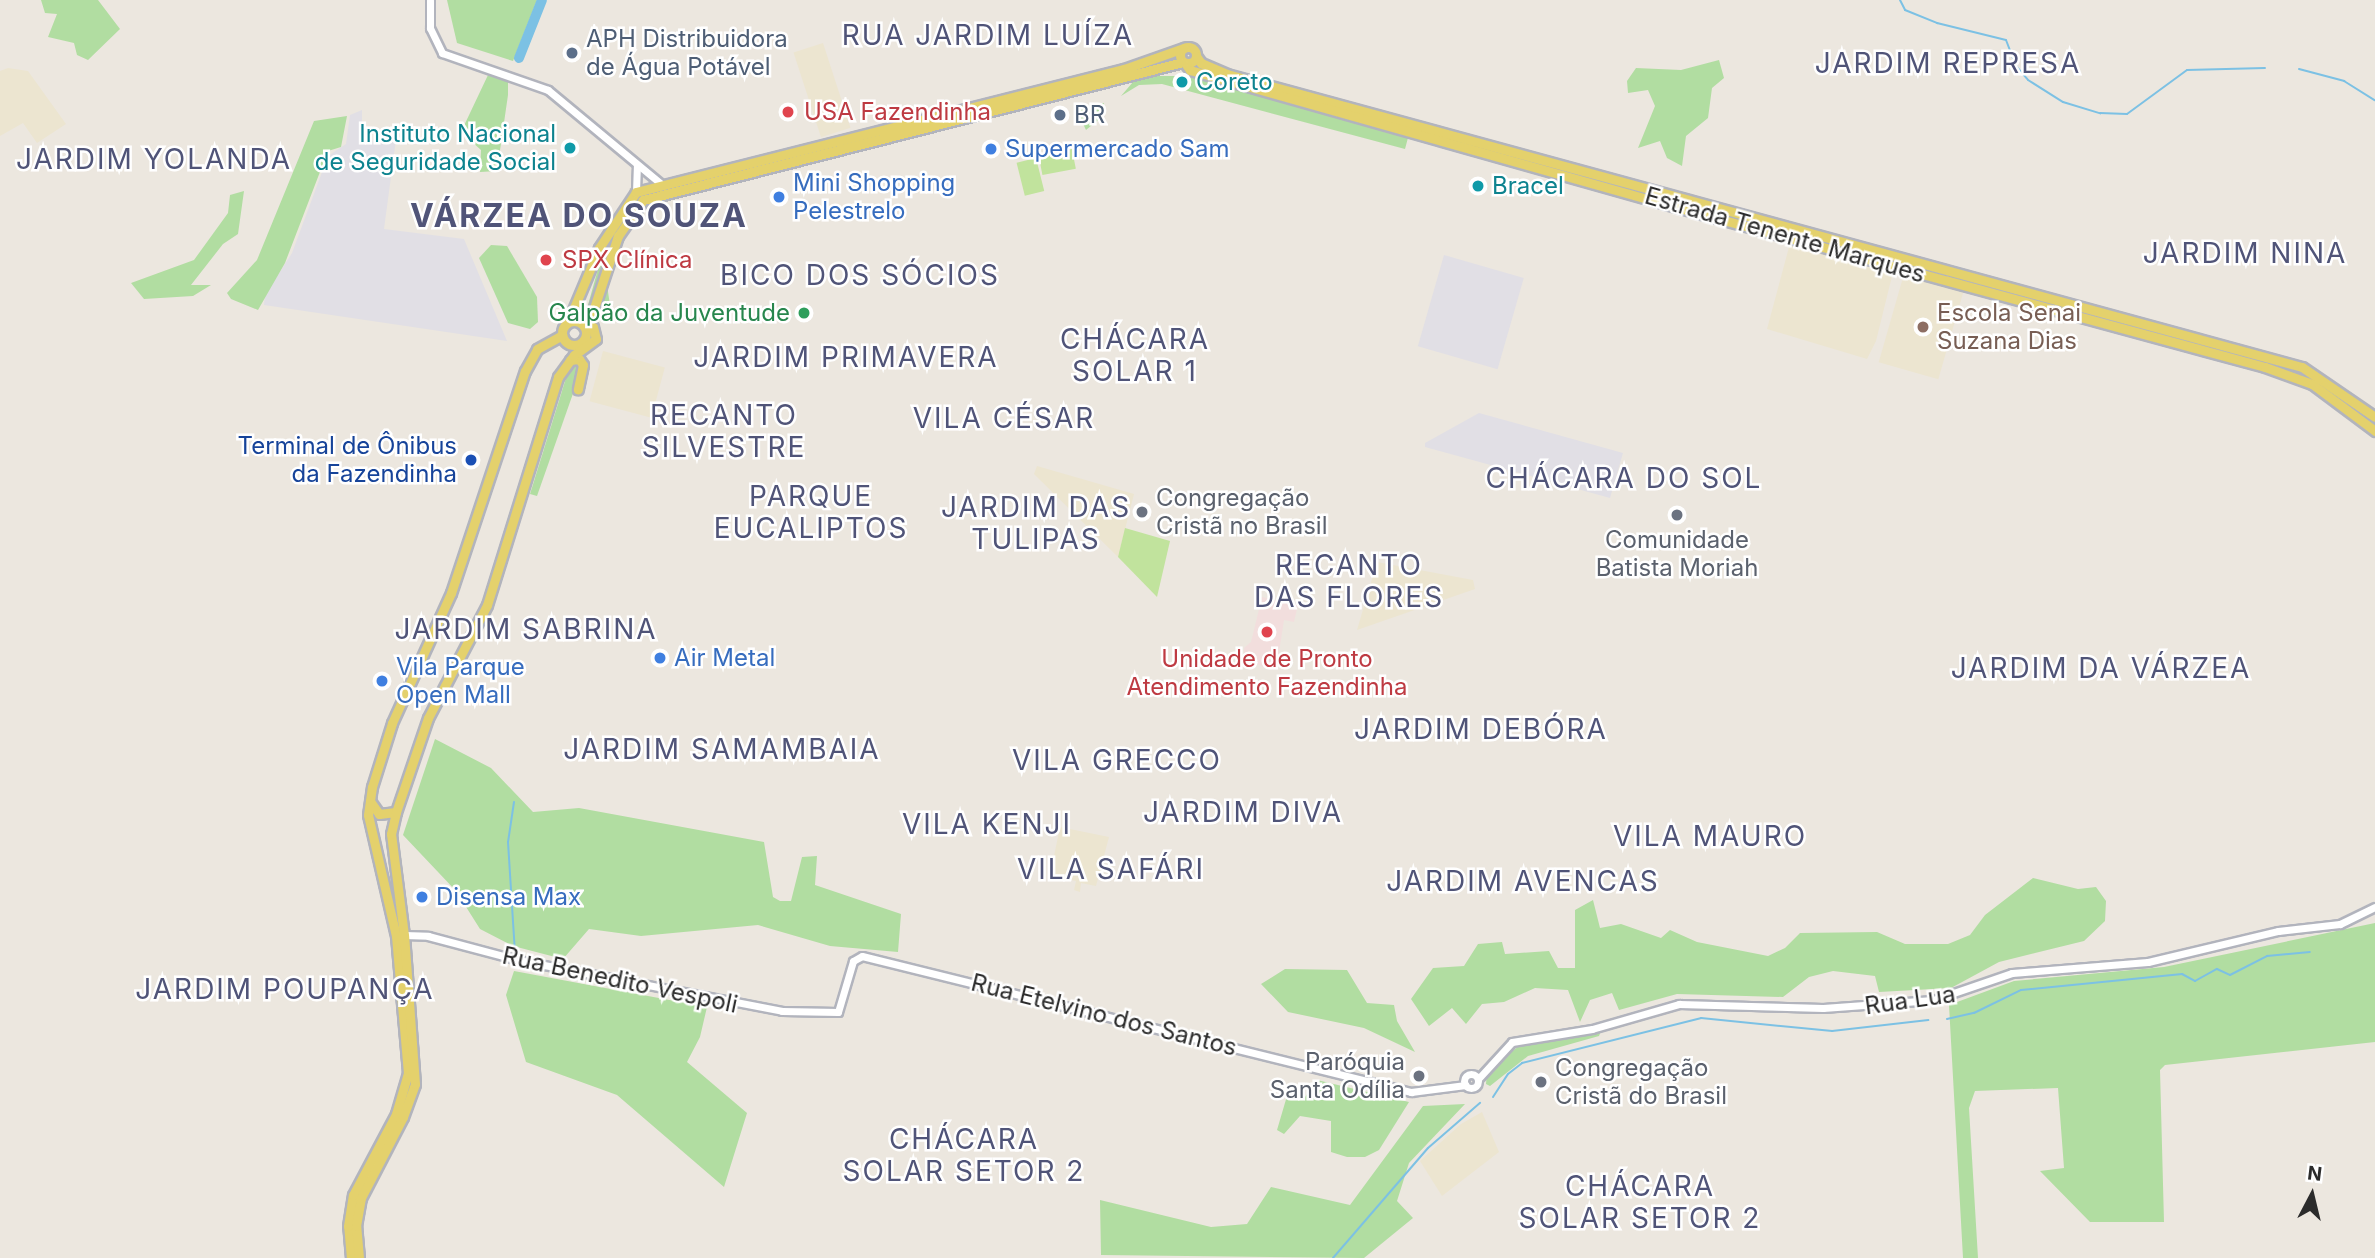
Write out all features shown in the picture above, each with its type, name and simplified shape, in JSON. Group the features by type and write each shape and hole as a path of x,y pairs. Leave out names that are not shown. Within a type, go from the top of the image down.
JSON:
{"main road":[{"name":"Estrada Tenente Marques","path":"1184,48 1193,48 1201,63 1227,74 2302,367 2375,417"},
{"path":"1184,48 1180,54 1184,62"},
{"path":"1104,85 1105,76 1184,48"},
{"path":"584,325 592,314 618,236 643,200 1104,85 1184,62 1196,56"},
{"name":"Estrada Tenente Marques","path":"1184,62 1190,70 1683,209 2265,367 2312,384 2375,431"},
{"path":"351,1258 348,1226 353,1195 396,1114 408,1073 396,936 370,831 369,800 392,723 451,593 525,371 540,346 562,335 616,215 636,192 660,183 1124,69"},
{"path":"359,1258 356,1226 361,1198 403,1117 415,1084 404,935 391,834 428,718 487,605 558,377 582,346 596,335 593,327 568,322"},
{"path":"562,335 582,346"},
{"path":"570,360 577,358 583,365 578,389"},
{"path":"369,800 379,814 396,812"},
{"path":"370,831 380,827 391,834"},
{"path":"378,855 392,848"}],"street":[{"path":"430,0 430,28 442,52 548,90 660,183"},
{"path":"636,192 637,165"},
{"name":"Rua Lua","path":"1470,1079 1512,1042 1592,1029 1679,1004 1823,1008 1946,998 2012,973 2148,962 2278,931 2340,924 2375,907"},
{"name":"Rua Benedito Vespoli","path":"404,935 428,936 518,960 752,1007 838,1012"},
{"name":"Rua Etelvino dos Santos","path":"838,1012 853,961 862,957 1411,1092 1449,1088 1470,1079"}],"shaded area":[{"path":"823,43 851,128 821,137 794,53"},
{"path":"8,68 28,71 66,124 37,143 23,123 0,136 0,71"},
{"path":"362,110 362,142 372,142 376,134 397,132 384,229 464,239 507,341 264,305 265,295 292,253 328,156 346,144 350,115"},
{"path":"1792,236 1894,268 1876,341 1867,359 1767,329"},
{"path":"1444,255 1524,278 1498,369 1418,346"},
{"name":"Escola Senai Suzana Dias","path":"1906,267 1966,284 1938,379 1879,362"},
{"path":"603,351 665,368 651,418 590,401"},
{"path":"1479,413 1623,453 1610,498 1425,447 1425,443"},
{"path":"1037,466 1134,494 1118,557 1034,474"},
{"path":"1377,562 1473,580 1475,589 1357,630"},
{"name":"Unidade de Pronto Atendimento Fazendinha","path":"1262,597 1298,605 1294,622 1284,620 1277,665 1268,662 1265,668 1244,657 1244,648 1251,642"},
{"path":"1060,827 1109,837 1096,886 1081,883 1080,892 1074,890 1076,881 1050,875"},
{"path":"1482,1112 1499,1152 1442,1196 1420,1161 1461,1124"}],"green space":[{"path":"41,0 98,0 120,29 88,60 77,55 74,43 48,37 57,14 45,13"},
{"path":"447,0 537,0 513,61 457,43"},
{"path":"1719,60 1724,78 1712,88 1708,118 1686,136 1682,166 1667,158 1660,141 1638,148 1655,106 1648,90 1628,93 1627,81 1636,68 1681,70"},
{"path":"488,75 508,81 508,95 497,171 480,172 481,150 461,132"},
{"path":"1154,76 1186,76 1409,134 1405,149 1162,84 1139,85 1121,96 1133,82"},
{"path":"1104,103 1103,116 1086,130 1077,111"},
{"path":"347,116 341,147 328,151 285,263 258,310 231,299 227,293 257,260 314,121"},
{"path":"1072,149 1076,169 1042,175 1039,155"},
{"path":"1036,158 1044,191 1025,196 1017,163"},
{"path":"244,191 238,234 223,244 191,285 211,285 193,296 144,299 131,283 194,260 228,213 230,195"},
{"path":"627,217 629,228 607,285 611,312 586,312 600,262"},
{"path":"491,245 507,246 537,297 538,322 530,329 508,323 479,258"},
{"path":"577,360 581,364 576,385 537,496 530,494 566,378"},
{"path":"1125,528 1170,541 1157,597 1118,557"},
{"path":"435,739 491,768 533,812 579,808 764,842 773,897 780,901 791,901 802,857 817,856 815,885 901,914 898,952 830,946 758,925 641,936 589,929 563,959 513,946 480,929 456,891 403,835"},
{"path":"2033,878 2078,889 2096,887 2106,901 2105,921 2084,941 1999,962 1951,988 1879,992 1875,976 1833,971 1809,977 1783,997 1677,994 1619,1010 1612,993 1590,1000 1580,1022 1568,990 1535,988 1504,1002 1482,1004 1466,1024 1452,1008 1429,1026 1411,999 1433,968 1464,966 1478,944 1502,942 1505,954 1549,951 1558,968 1575,968 1575,910 1593,900 1600,928 1621,924 1661,938 1670,930 1697,942 1768,956 1785,948 1800,933 1877,932 1905,944 1948,944 1970,935 1985,915"},
{"path":"2375,923 2375,1042 2165,1065 2160,1070 2164,1222 2090,1222 2040,1171 2064,1168 2058,1088 1975,1091 1969,1108 1978,1258 1963,1258 1949,1005 2014,981 2164,967"},
{"path":"1285,969 1347,970 1367,1003 1394,1005 1397,1021 1415,1052 1364,1028 1288,1012 1261,984"},
{"path":"514,971 707,1007 700,1037 687,1062 747,1113 724,1187 617,1095 526,1062 506,995"},
{"path":"1601,1031 1599,1036 1528,1056 1490,1086 1486,1084 1487,1071 1524,1042"},
{"path":"1317,1080 1409,1102 1379,1150 1365,1157 1347,1157 1331,1152 1331,1121 1300,1116 1284,1134 1277,1130 1287,1096 1305,1097"},
{"path":"1465,1104 1409,1163 1397,1201 1413,1218 1364,1258 1101,1255 1100,1200 1211,1227 1247,1224 1271,1187 1350,1205 1423,1106"}],"waterway":[{"path":"519,58 542,0"},
{"path":"1900,0 1905,10 1937,23 2006,40 2016,66 2028,80 2063,102 2100,113 2127,114 2187,70 2265,68"},
{"path":"2299,69 2344,81 2375,100"},
{"path":"514,802 508,842 515,954"},
{"path":"1947,1019 1974,1013 2021,990 2182,974 2195,981 2217,969 2230,975 2267,956 2310,952"},
{"path":"1493,1097 1508,1074 1522,1063 1701,1018 1832,1031 1928,1020"},
{"path":"1333,1258 1428,1148 1480,1103"}],"place":[{"name":"APH Distribuidora de Água Potável","path":"572,53"},
{"name":"Coreto","path":"1182,82"},
{"name":"USA Fazendinha","path":"788,112"},
{"name":"BR","path":"1060,115"},
{"name":"Instituto Nacional de Seguridade Social","path":"570,148"},
{"name":"Supermercado Sam","path":"991,149"},
{"name":"Bracel","path":"1478,186"},
{"name":"Mini Shopping Pelestrelo","path":"779,197"},
{"name":"SPX Clínica","path":"546,260"},
{"name":"Galpão da Juventude","path":"804,313"},
{"name":"Escola Senai Suzana Dias","path":"1923,327"},
{"name":"Terminal de Ônibus da Fazendinha","path":"471,460"},
{"name":"Congregação Cristã no Brasil","path":"1142,512"},
{"name":"Comunidade Batista Moriah","path":"1677,515"},
{"name":"Unidade de Pronto Atendimento Fazendinha","path":"1267,632"},
{"name":"Air Metal","path":"660,658"},
{"name":"Vila Parque Open Mall","path":"382,681"},
{"name":"Disensa Max","path":"422,897"},
{"name":"Paróquia Santa Odília","path":"1419,1076"},
{"name":"Congregação Cristã do Brasil","path":"1541,1082"}],"district":[{"name":"RUA JARDIM LUÍZA","path":"988,35"},
{"name":"JARDIM REPRESA","path":"1948,63"},
{"name":"JARDIM YOLANDA","path":"154,159"},
{"name":"VÁRZEA DO SOUZA","path":"579,216"},
{"name":"JARDIM NINA","path":"2245,253"},
{"name":"BICO DOS SÓCIOS","path":"860,275"},
{"name":"CHÁCARA SOLAR 1","path":"1135,355"},
{"name":"JARDIM PRIMAVERA","path":"846,357"},
{"name":"VILA CÉSAR","path":"1004,418"},
{"name":"RECANTO SILVESTRE","path":"724,431"},
{"name":"CHÁCARA DO SOL","path":"1624,478"},
{"name":"PARQUE EUCALIPTOS","path":"811,512"},
{"name":"JARDIM DAS TULIPAS","path":"1036,523"},
{"name":"RECANTO DAS FLORES","path":"1349,581"},
{"name":"JARDIM SABRINA","path":"526,629"},
{"name":"JARDIM DA VÁRZEA","path":"2101,668"},
{"name":"JARDIM DEBÓRA","path":"1481,729"},
{"name":"JARDIM SAMAMBAIA","path":"722,749"},
{"name":"VILA GRECCO","path":"1117,760"},
{"name":"JARDIM DIVA","path":"1243,812"},
{"name":"VILA KENJI","path":"987,824"},
{"name":"VILA MAURO","path":"1710,836"},
{"name":"VILA SAFÁRI","path":"1111,869"},
{"name":"JARDIM AVENCAS","path":"1523,881"},
{"name":"JARDIM POUPANÇA","path":"285,989"},
{"name":"CHÁCARA SOLAR SETOR 2","path":"964,1155"},
{"name":"CHÁCARA SOLAR SETOR 2","path":"1640,1202"}]}
